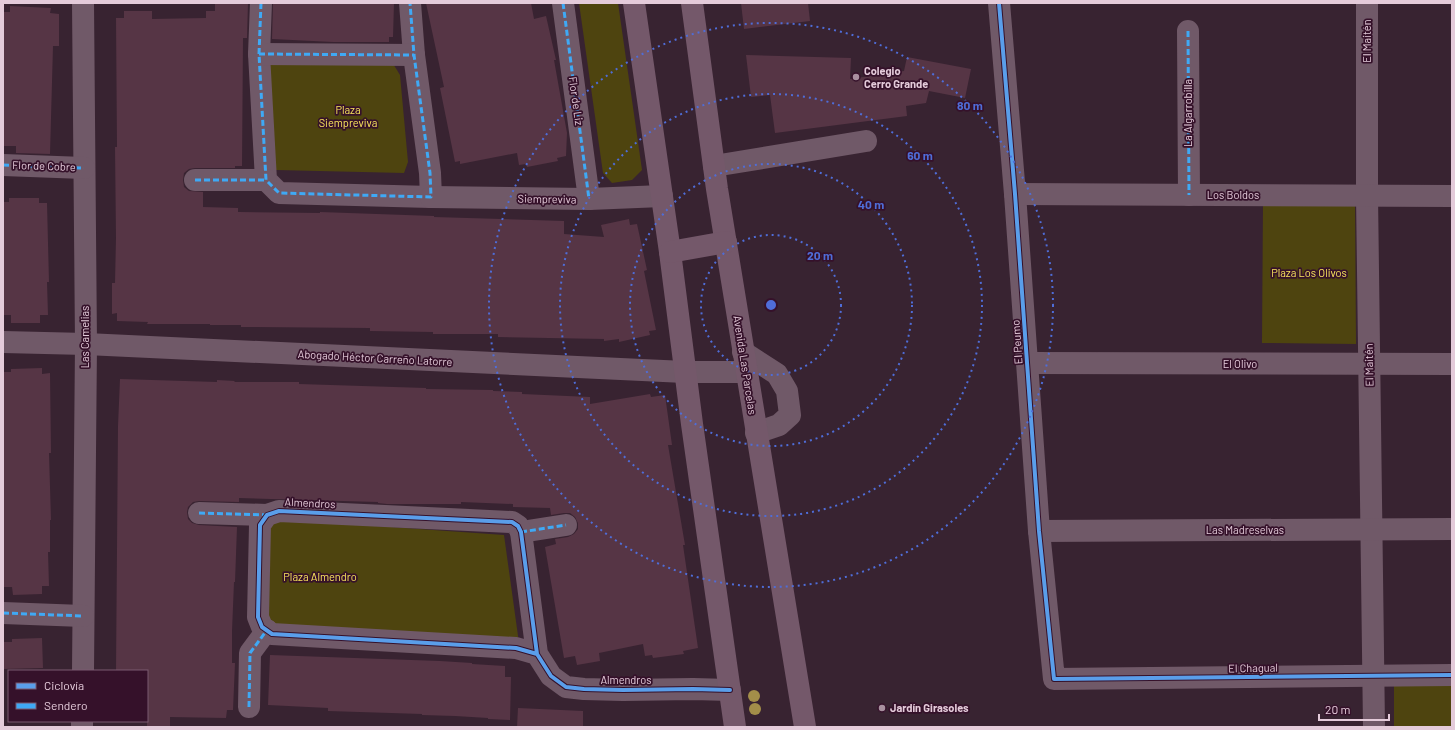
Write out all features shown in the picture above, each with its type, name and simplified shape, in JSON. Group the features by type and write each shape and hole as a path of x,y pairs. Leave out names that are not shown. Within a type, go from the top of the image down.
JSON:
{"main road":[{"path":"634,3 670,252 735,727"},
{"name":"Avenida Las Parcelas","path":"692,3 714,166 756,433 805,727"},
{"path":"670,252 726,242"}],"street":[{"name":"Las Camelias","path":"82,3 86,344 83,670"},
{"path":"195,180 266,180 259,54 261,3"},
{"path":"410,3 414,55 430,173 431,197"},
{"name":"Flor de Liz","path":"563,3 589,199"},
{"name":"El Peumo","path":"999,3 1015,194 1039,531 1054,680"},
{"name":"El Maitén","path":"1367,3 1367,195 1374,727"},
{"name":"La Algarrobilla","path":"1188,31 1189,195"},
{"path":"259,54 414,55"},
{"path":"714,166 866,141"},
{"name":"Flor de Cobre","path":"3,165 84,168"},
{"name":"Siempreviva","path":"266,180 280,193 589,199 662,196"},
{"name":"Los Boldos","path":"1015,194 1452,196"},
{"name":"Abogado Héctor Carreño Latorre","path":"3,342 86,344 686,372 745,362"},
{"path":"745,362 777,374 787,391 790,415 779,425 756,433"},
{"name":"El Olivo","path":"1027,363 1452,364"},
{"name":"Almendros","path":"199,513 267,515 278,511 512,522 518,526 521,532 537,654 552,676 566,687 623,690 730,690"},
{"path":"267,515 260,525 258,617 262,627 272,634 516,648 537,654"},
{"path":"521,532 566,525"},
{"name":"Las Madreselvas","path":"1039,531 1452,529"},
{"path":"3,613 83,616"},
{"path":"249,707 250,653 267,630"},
{"name":"El Chagual","path":"1054,680 1452,675"}],"green space":[{"path":"579,3 618,3 642,170 632,180 612,183 603,173"},
{"name":"Plaza Siempreviva","path":"272,62 392,62 400,75 408,162 404,173 276,170 267,72"},
{"name":"Plaza Los Olivos","path":"1263,203 1355,203 1356,344 1262,343"},
{"name":"Plaza Almendro","path":"277,519 504,535 519,643 271,628 262,617 266,528"},
{"path":"1452,683 1452,727 1394,727 1394,685"}],"building":[{"path":"215,3 248,3 247,38 243,38 242,166 235,166 235,168 195,168 189,169 184,173 184,187 189,191 203,192 203,207 238,208 238,212 320,212 564,221 564,234 604,237 601,225 629,219 630,225 637,224 647,270 644,271 656,330 649,331 650,335 619,342 619,339 604,341 604,339 498,337 498,334 433,334 433,332 370,331 370,328 241,327 241,325 147,324 148,322 117,321 117,313 112,314 112,283 115,283 116,238 116,18 124,18 124,11 152,11 152,19 206,18 206,11 215,11"},
{"path":"273,3 394,3 393,37 389,37 389,42 333,42 272,39"},
{"path":"426,3 531,3 534,19 546,16 556,60 554,60 567,133 566,156 557,158 558,161 527,167 526,164 519,165 517,153 460,164 460,161 455,162 440,88 444,87"},
{"path":"741,3 808,3 810,21 744,29"},
{"path":"10,6 51,8 50,13 59,14 59,46 53,46 50,154 16,153 16,146 3,146 3,12 10,12"},
{"path":"746,55 851,58 850,79 904,71 907,57 971,69 965,98 929,91 926,103 906,106 907,116 775,133 770,95 751,97"},
{"path":"9,198 39,198 39,203 47,203 49,282 47,282 48,315 40,315 40,323 11,323 11,315 3,315 3,202 9,202"},
{"path":"42,368 42,374 50,373 51,453 49,453 51,520 50,552 48,552 49,586 42,586 42,594 13,595 12,587 3,587 3,372 11,372 11,369"},
{"path":"120,379 217,382 217,380 235,381 234,382 299,382 299,384 493,390 522,392 522,394 590,397 590,404 650,394 651,397 665,395 672,445 668,445 685,545 683,545 698,648 683,651 684,654 653,658 652,655 645,656 643,644 599,653 600,661 577,665 575,656 564,658 545,547 556,544 555,539 568,537 574,534 578,529 578,523 575,517 570,513 551,515 550,508 513,507 513,504 461,502 461,504 387,504 378,502 239,498 239,502 199,501 193,502 188,507 188,519 192,523 199,525 237,527 232,631 232,663 235,663 233,710 227,710 226,718 170,717 170,727 147,727 148,670 116,670 118,426"},
{"path":"42,638 43,668 3,669 3,642 12,642 12,639"},
{"path":"270,655 440,661 505,666 505,677 511,677 510,720 422,714 328,711 328,708 268,705"},
{"path":"518,708 583,711 583,727 517,727"}],"marked path":[{"path":"261,3 259,54 266,180 279,193 431,197 430,173 414,55 410,3"},
{"path":"563,3 589,199"},
{"path":"1188,31 1189,195"},
{"path":"259,54 414,55"},
{"path":"3,165 84,168"},
{"path":"195,180 266,180"},
{"path":"199,513 267,515"},
{"path":"521,532 566,525"},
{"path":"3,613 83,616"},
{"path":"249,707 250,653 267,630"}],"cycle path":[{"path":"999,3 1015,194 1039,531 1054,679 1452,675"},
{"path":"537,654 516,648 272,634 262,627 258,617 260,525 267,515 279,511 512,522 518,526 521,532 537,654 551,676 566,687 584,689 730,690"}],"place":[{"name":"Colegio Cerro Grande","path":"856,77"},
{"name":"Jardín Girasoles","path":"882,708"}]}
